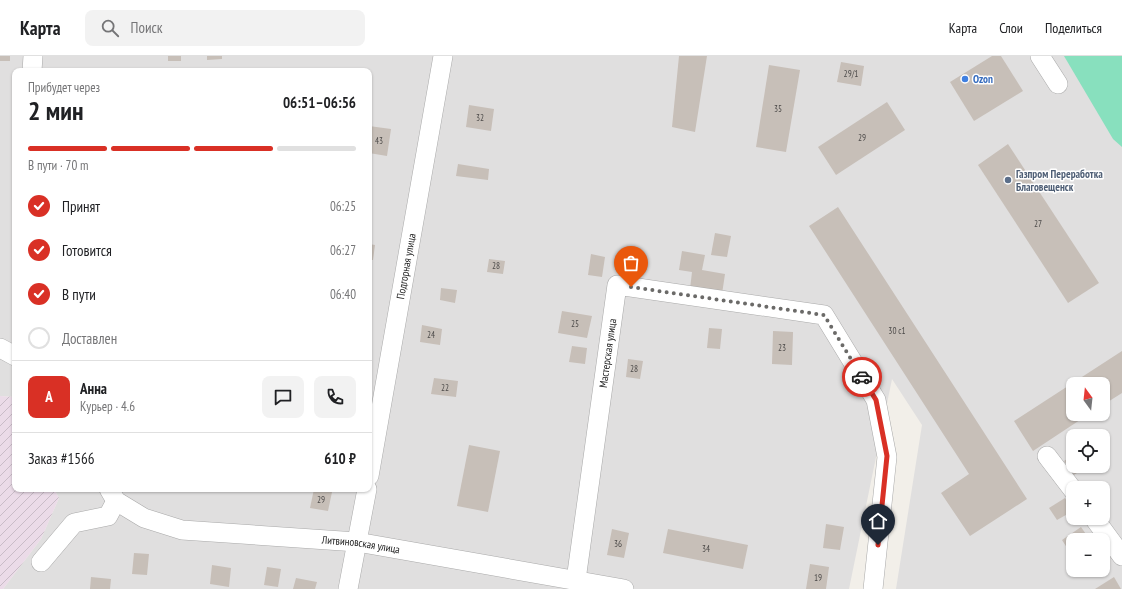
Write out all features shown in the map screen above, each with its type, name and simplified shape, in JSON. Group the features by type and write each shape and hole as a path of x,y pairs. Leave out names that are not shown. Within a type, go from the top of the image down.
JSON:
{"street":[{"path":"32,68 33,56"},
{"name":"Подгорная улица","path":"372,459 443,56"},
{"path":"1040,56 1058,84"},
{"name":"Мастерская улица","path":"566,582 617,285 824,315 876,400 887,456 873,589"},
{"path":"0,348 12,354"},
{"path":"1047,456 1066,481"},
{"path":"348,589 366,492"},
{"path":"41,562 74,523 108,516 112,495"},
{"name":"Литвиновская улица","path":"112,495 144,518 182,530 357,542 566,582 624,589"},
{"path":"1099,525 1122,556"}],"shaded area":[{"path":"0,56 1122,56 1122,589 896,589 922,425 892,379 849,589 3,589 41,539 59,498 56,492 372,492 372,68 12,68 12,397 0,396"},
{"path":"0,396 12,397 12,492 56,492 59,498 41,539 3,589 0,589"}],"green space":[{"path":"1064,56 1122,56 1122,147 1113,139"}],"building":[{"path":"0,56 10,56 10,61 0,61"},
{"path":"168,56 181,56 181,61 168,61"},
{"path":"207,56 222,56 222,59 207,60"},
{"path":"679,56 707,56 695,132 672,127"},
{"path":"992,56 1001,56 1023,91 974,121 950,82"},
{"path":"841,62 864,66 861,86 837,82"},
{"path":"769,65 800,70 786,152 756,147"},
{"path":"887,102 905,130 836,175 818,147"},
{"path":"469,105 494,109 491,131 466,127"},
{"path":"372,126 391,129 387,156 372,154"},
{"path":"1008,144 1099,283 1068,303 978,165"},
{"path":"458,164 489,169 488,180 456,176"},
{"path":"838,207 1027,499 970,536 941,493 969,474 809,226"},
{"path":"715,233 731,236 727,257 711,255"},
{"path":"372,244 375,245 372,260"},
{"path":"682,251 705,255 702,270 725,274 722,294 690,289 692,272 679,270"},
{"path":"591,254 605,257 602,277 588,275"},
{"path":"489,259 505,261 503,274 487,272"},
{"path":"441,288 457,290 455,303 440,300"},
{"path":"562,311 592,316 587,338 558,333"},
{"path":"422,325 442,329 440,345 420,342"},
{"path":"709,328 722,329 720,349 707,348"},
{"path":"773,331 793,332 792,365 772,364"},
{"path":"572,346 587,348 585,364 569,362"},
{"path":"1122,351 1122,393 1110,401 1110,377 1082,377"},
{"path":"628,359 643,361 640,379 626,377"},
{"path":"434,378 458,381 456,397 431,394"},
{"path":"1066,387 1066,421 1078,421 1033,451 1014,421"},
{"path":"469,445 500,451 488,512 457,506"},
{"path":"313,492 332,492 328,511 310,508"},
{"path":"1065,498 1066,500 1066,515 1057,520 1049,508"},
{"path":"826,524 844,527 840,550 823,548"},
{"path":"1081,527 1085,533 1072,533"},
{"path":"612,529 629,533 624,558 607,555"},
{"path":"668,529 748,545 743,569 663,553"},
{"path":"1066,537 1066,546 1062,540"},
{"path":"134,553 149,554 147,575 132,574"},
{"path":"810,564 829,567 826,589 806,589"},
{"path":"212,565 231,568 229,587 210,584"},
{"path":"267,567 281,569 278,587 264,585"},
{"path":"91,577 111,579 110,589 90,589"},
{"path":"1114,577 1121,589 1095,589"},
{"path":"296,578 317,582 315,589 293,589"}],"way so far":[{"path":"631,287 824,315 862,377"}],"place":[{"name":"Ozon","path":"965,79"},
{"name":"Газпром Переработка Благовещенск","path":"1008,180"}],"route":[{"path":"862,377 876,400 887,456 878,545"}]}
